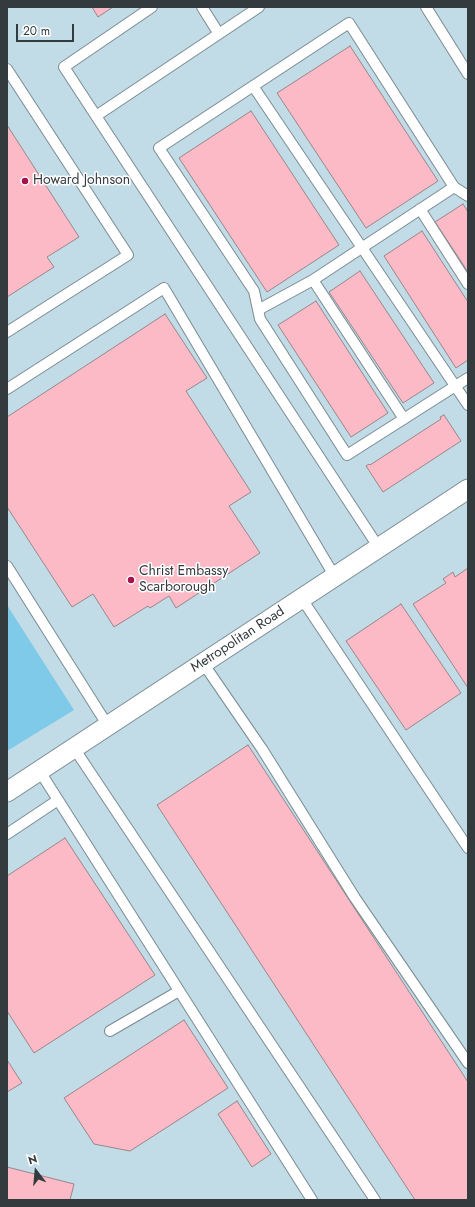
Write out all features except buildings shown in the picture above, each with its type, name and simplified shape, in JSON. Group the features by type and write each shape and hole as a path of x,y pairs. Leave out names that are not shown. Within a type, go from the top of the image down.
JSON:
{"street":[{"name":"Metropolitan Road","path":"7,792 468,489"}],"lane":[{"path":"152,7 64,67 378,548"},
{"path":"202,7 219,34"},
{"path":"96,116 259,7"},
{"path":"426,7 468,74"},
{"path":"468,196 454,187 349,23 159,148 254,292 260,319 347,455 468,378"},
{"path":"7,69 128,255 7,332"},
{"path":"253,86 468,405"},
{"path":"258,310 313,280 454,187"},
{"path":"420,210 468,284"},
{"path":"313,280 404,419"},
{"path":"7,389 164,288 335,577"},
{"path":"7,566 108,726"},
{"path":"302,598 468,848"},
{"path":"203,663 262,749 355,898 468,1063"},
{"path":"74,748 374,1200"},
{"path":"39,770 312,1200"},
{"path":"7,834 58,800"},
{"path":"110,1031 179,991"}],"shaded area":[{"path":"7,7 468,7 468,1200 7,1200"},
{"path":"7,605 74,710 7,751"}],"place":[{"name":"Howard Johnson","path":"25,181"},
{"name":"Christ Embassy Scarborough","path":"131,580"}]}
